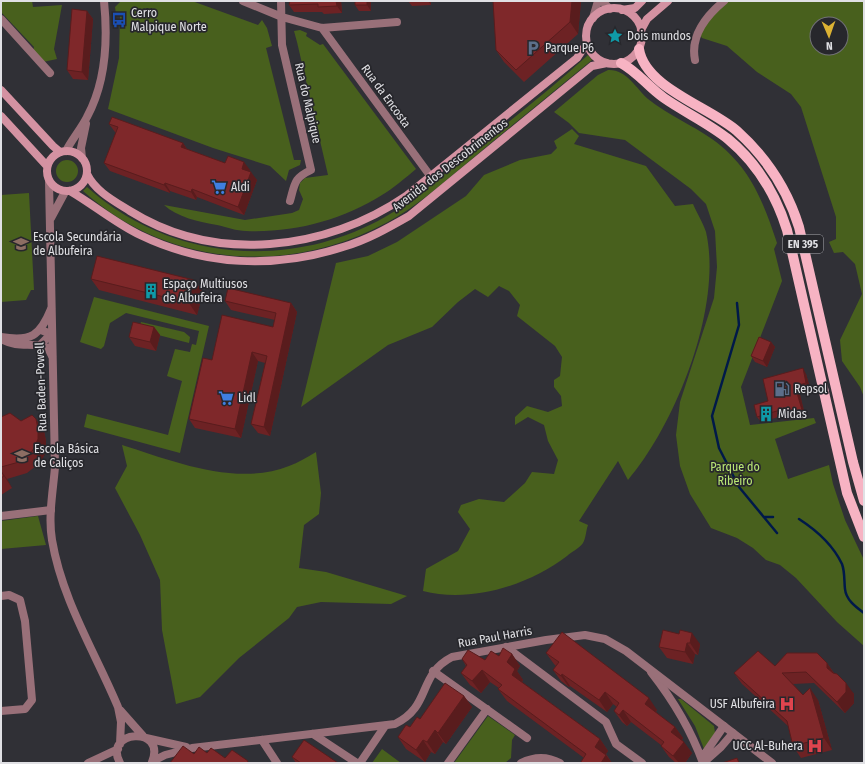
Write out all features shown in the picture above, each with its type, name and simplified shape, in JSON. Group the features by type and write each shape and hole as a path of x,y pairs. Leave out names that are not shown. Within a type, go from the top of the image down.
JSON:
{"main road":[{"path":"622,10 634,17 641,30 642,36 639,49 632,58 621,63 607,63 594,56 587,43 588,26 593,18 604,11 610,9 622,10 634,8 642,1"},
{"path":"641,30 647,19 668,1"},
{"name":"Avenida dos Descobrimentos","path":"87,174 94,186 109,198 139,216 172,231 196,239 232,244 264,245 292,243 320,237 353,225 385,210 431,177 577,58 587,43"},
{"name":"EN 395","path":"639,49 641,58 659,79 735,129 752,145 772,169 789,198 799,227 852,462 864,501"},
{"name":"Avenida dos Descobrimentos","path":"68,192 117,223 172,249 205,258 230,261 268,262 308,257 344,247 378,233 409,216 592,66 607,63"},
{"name":"EN 395","path":"621,63 634,70 662,96 727,139 752,164 778,203 787,230 847,493 864,537"},
{"path":"1,90 53,146 63,151 72,152 82,158 87,168 87,174 80,187 68,192 56,189 49,181 46,172 47,166 54,155 63,151"},
{"path":"1,116 47,166"}],"street":[{"path":"82,158 81,148 87,118 96,97 105,56 107,25 104,1"},
{"path":"243,1 282,17 322,28 396,22"},
{"name":"Rua do Malpique","path":"281,1 282,45 311,170 300,175 295,180 290,201"},
{"path":"593,18 598,1"},
{"path":"602,1 610,9"},
{"path":"695,60 693,51 698,31 724,1"},
{"path":"1,19 50,73"},
{"name":"Rua da Encosta","path":"322,28 431,177"},
{"path":"63,151 87,118"},
{"name":"Rua Baden-Powell","path":"49,181 51,334 55,467 51,510 51,539 68,601 118,707"},
{"name":"Rua Baden-Powell","path":"50,220 55,208 68,192"},
{"path":"1,338 29,337 41,330 51,309"},
{"path":"40,345 51,334 41,330"},
{"path":"1,338 9,344 29,346 40,345 48,348 52,356"},
{"path":"1,516 51,510"},
{"path":"1,596 9,595 20,600 26,621 32,700 25,709 1,712"},
{"name":"Rua Paul Harris","path":"152,762 165,755 192,748 395,724 403,720 416,709 433,671 442,662 452,657 572,636 595,637 615,644 772,763"},
{"path":"506,647 606,722 616,744 630,760 642,763"},
{"path":"649,669 682,716 703,763"},
{"path":"433,671 527,738"},
{"path":"118,707 154,749 152,762"},
{"path":"118,707 121,722 117,755 120,763"},
{"path":"448,763 487,709"},
{"path":"313,734 359,763 385,726"},
{"path":"703,763 706,752 724,726"},
{"path":"703,763 733,733"},
{"path":"88,763 119,746 130,736 144,737"},
{"name":"Rua Paul Harris","path":"144,737 177,746 192,748"},
{"path":"262,740 277,763"},
{"path":"520,763 544,758 559,763"},
{"path":"85,763 95,763"}],"green space":[{"path":"1,1 32,1 33,7 62,5 54,49 57,59 43,62 33,51 34,47 1,12"},
{"path":"121,1 192,1 258,25 262,20 267,28 272,46 266,48 294,160 301,160 300,165 289,170 286,181 270,166 213,148 108,109 119,58 120,14 116,14 115,7"},
{"path":"724,1 864,1 864,397 860,387 842,361 840,340 862,294 855,264 843,252 834,253 829,242 836,239 836,217 801,107 791,94 757,72 727,46 702,38 698,31"},
{"path":"300,30 307,33 306,36 320,45 323,44 416,169 391,189 367,204 334,218 282,230 239,230 189,218 169,209 164,205 245,220 292,213 299,210 303,199 299,190 300,183 305,178 328,175 294,31"},
{"path":"588,55 592,60 442,184 409,209 386,223 348,240 309,251 269,256 229,255 190,248 152,236 116,216 83,191 87,187 119,212 155,230 192,243 231,250 271,251 310,246 348,234 397,210 430,186 560,80"},
{"name":"Parque do Ribeiro","path":"608,70 625,76 656,105 712,139 725,149 746,173 754,185 777,243 774,249 782,281 741,387 750,425 814,418 816,423 775,439 788,479 829,465 833,484 845,520 864,560 864,646 837,622 796,578 780,565 766,560 753,548 737,538 711,528 690,494 680,466 676,435 680,402 714,298 717,267 715,231 706,204 691,189 625,140 579,133 569,123 554,112 598,75"},
{"path":"572,129 579,136 574,144 646,166 675,206 693,204 706,232 709,262 708,294 701,328 691,363 663,428 646,456 628,480 618,461 579,521 588,525 584,541 580,547 552,567 535,576 498,589 460,595 423,591 426,569 458,551 470,529 458,512 461,505 479,499 504,502 525,483 532,472 554,474 558,460 548,441 544,425 528,417 515,425 515,417 527,406 548,412 562,406 561,396 554,387 554,380 560,376 562,357 555,346 517,316 520,305 509,291 499,286 488,297 475,289 458,302 432,327 388,345 301,407 336,263 368,256 397,242 466,196 484,175 520,160 551,154 557,148 554,141"},
{"path":"67,160 75,163 78,171 75,179 67,182 59,179 56,171 59,163"},
{"path":"29,193 34,290 31,290 26,300 1,302 1,195"},
{"path":"94,297 209,326 180,453 84,427 87,414 168,435 182,381 167,376 175,349 190,352 192,344 196,345 199,331 126,313 110,323 104,346 101,349 80,342"},
{"path":"141,322 184,332 190,337 189,343 139,330"},
{"path":"122,445 183,464 226,473 248,474 269,472 289,466 316,452 321,493 319,514 304,525 299,568 326,572 407,596 391,604 321,602 297,607 289,618 239,658 200,697 176,704 162,630 160,580 140,535 115,488 127,466"},
{"path":"38,516 46,545 1,549 1,521"},
{"path":"678,699 681,699 714,726 715,733 704,749 695,726"},
{"path":"488,716 515,735 512,740 511,758 505,763 454,763"},
{"path":"382,749 401,763 372,763"}],"building":[{"path":"290,1 336,1 337,6 318,7 318,4 289,5"},
{"path":"355,1 367,1 367,5 355,5"},
{"name":"Parque P6","path":"493,1 572,1 570,22 516,70 496,50"},
{"path":"72,9 87,11 82,72 67,70"},
{"path":"112,117 183,143 181,147 225,163 228,156 244,162 242,169 251,172 238,207 192,189 191,192 165,183 164,185 104,163 118,127 109,124"},
{"path":"97,256 194,280 189,303 91,279"},
{"path":"228,288 291,303 264,427 251,424 267,356 252,352 235,429 189,419 203,358 212,360 222,315 273,327 276,313 225,301"},
{"path":"133,322 154,327 150,342 129,337"},
{"path":"759,337 771,342 763,361 751,356"},
{"path":"803,368 806,383 795,386 802,410 781,415 780,410 757,417 754,405 768,401 763,379"},
{"path":"10,413 21,421 32,415 36,419 38,439 33,450 19,462 1,467 1,417"},
{"path":"1,471 4,476 1,478"},
{"path":"663,630 679,634 680,630 692,633 690,643 687,643 685,652 659,647"},
{"path":"562,632 649,698 645,704 675,727 671,732 684,742 673,756 661,746 664,742 623,710 619,715 614,711 619,703 605,692 599,700 562,674 561,676 553,670 559,662 546,653"},
{"path":"503,648 512,654 507,662 515,669 512,675 600,739 595,747 606,755 601,763 581,762 586,754 498,689 502,685 482,670 472,681 461,673 467,665 462,659 468,650 485,660 491,651 499,656"},
{"path":"758,651 775,666 787,653 817,653 827,663 827,668 833,673 837,674 846,683 846,692 837,702 806,672 782,673 803,695 810,688 824,738 793,746 787,721 734,673"},
{"path":"445,683 464,696 438,733 435,730 427,742 423,740 416,750 398,737 406,725 410,727 417,717 420,719"},
{"path":"304,740 338,763 301,763 292,757"},
{"path":"183,746 194,754 199,747 207,753 211,748 225,758 232,750 248,761 247,763 170,763"},
{"path":"737,758 739,763 722,763"}],"waterway":[{"path":"737,303 739,325 712,416 719,448 739,487 777,533"},
{"path":"764,517 773,517"},
{"path":"799,519 818,533 834,550 843,567 847,597 864,613"}],"place":[{"name":"Cerro Malpique Norte","path":"119,20"},
{"name":"Dois mundos","path":"615,36"},
{"name":"Parque P6","path":"533,48"},
{"name":"Aldi","path":"219,187"},
{"name":"Escola Secundária de Albufeira","path":"21,244"},
{"name":"Espaço Multiusos de Albufeira","path":"151,291"},
{"name":"Repsol","path":"782,389"},
{"name":"Lidl","path":"226,398"},
{"name":"Midas","path":"766,414"},
{"name":"Escola Básica de Caliços","path":"22,456"},
{"name":"USF Albufeira","path":"787,704"},
{"name":"UCC Al-Buhera","path":"815,746"}]}
